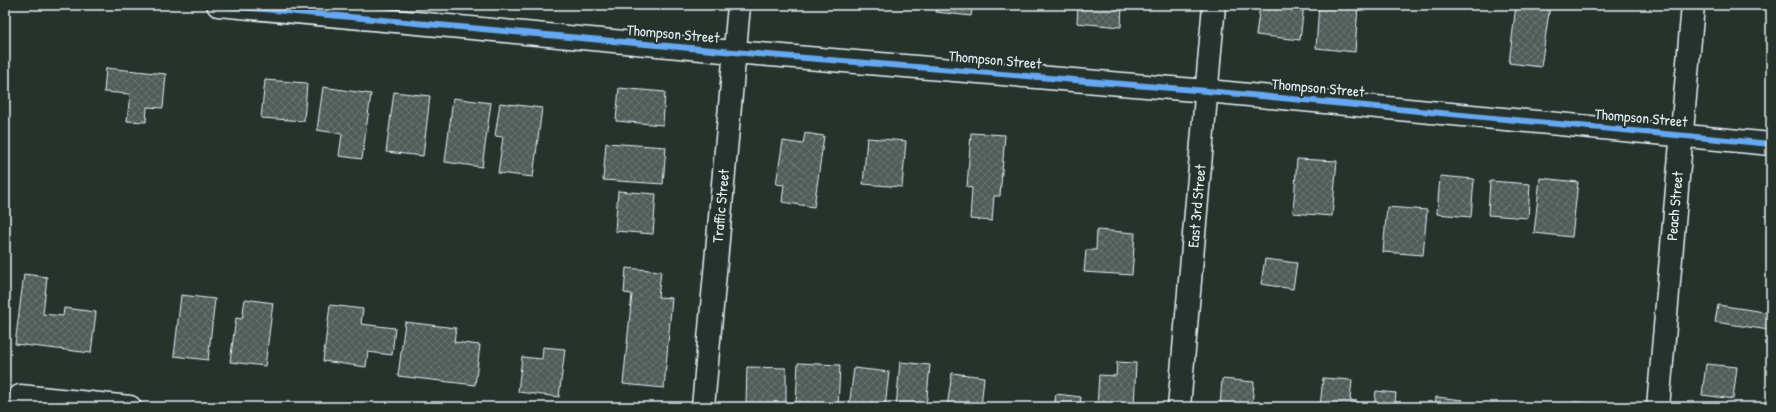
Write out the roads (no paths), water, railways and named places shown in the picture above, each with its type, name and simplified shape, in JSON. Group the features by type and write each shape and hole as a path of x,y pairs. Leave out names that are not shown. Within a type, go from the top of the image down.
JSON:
{"street":[{"name":"Thompson Street","path":"218,5 734,52 1207,90 1771,144"},
{"name":"Traffic Street","path":"703,407 739,5"},
{"name":"East 3rd Street","path":"1179,407 1214,5"},
{"name":"Peach Street","path":"1658,407 1693,5"},
{"path":"20,396 130,407"}]}
